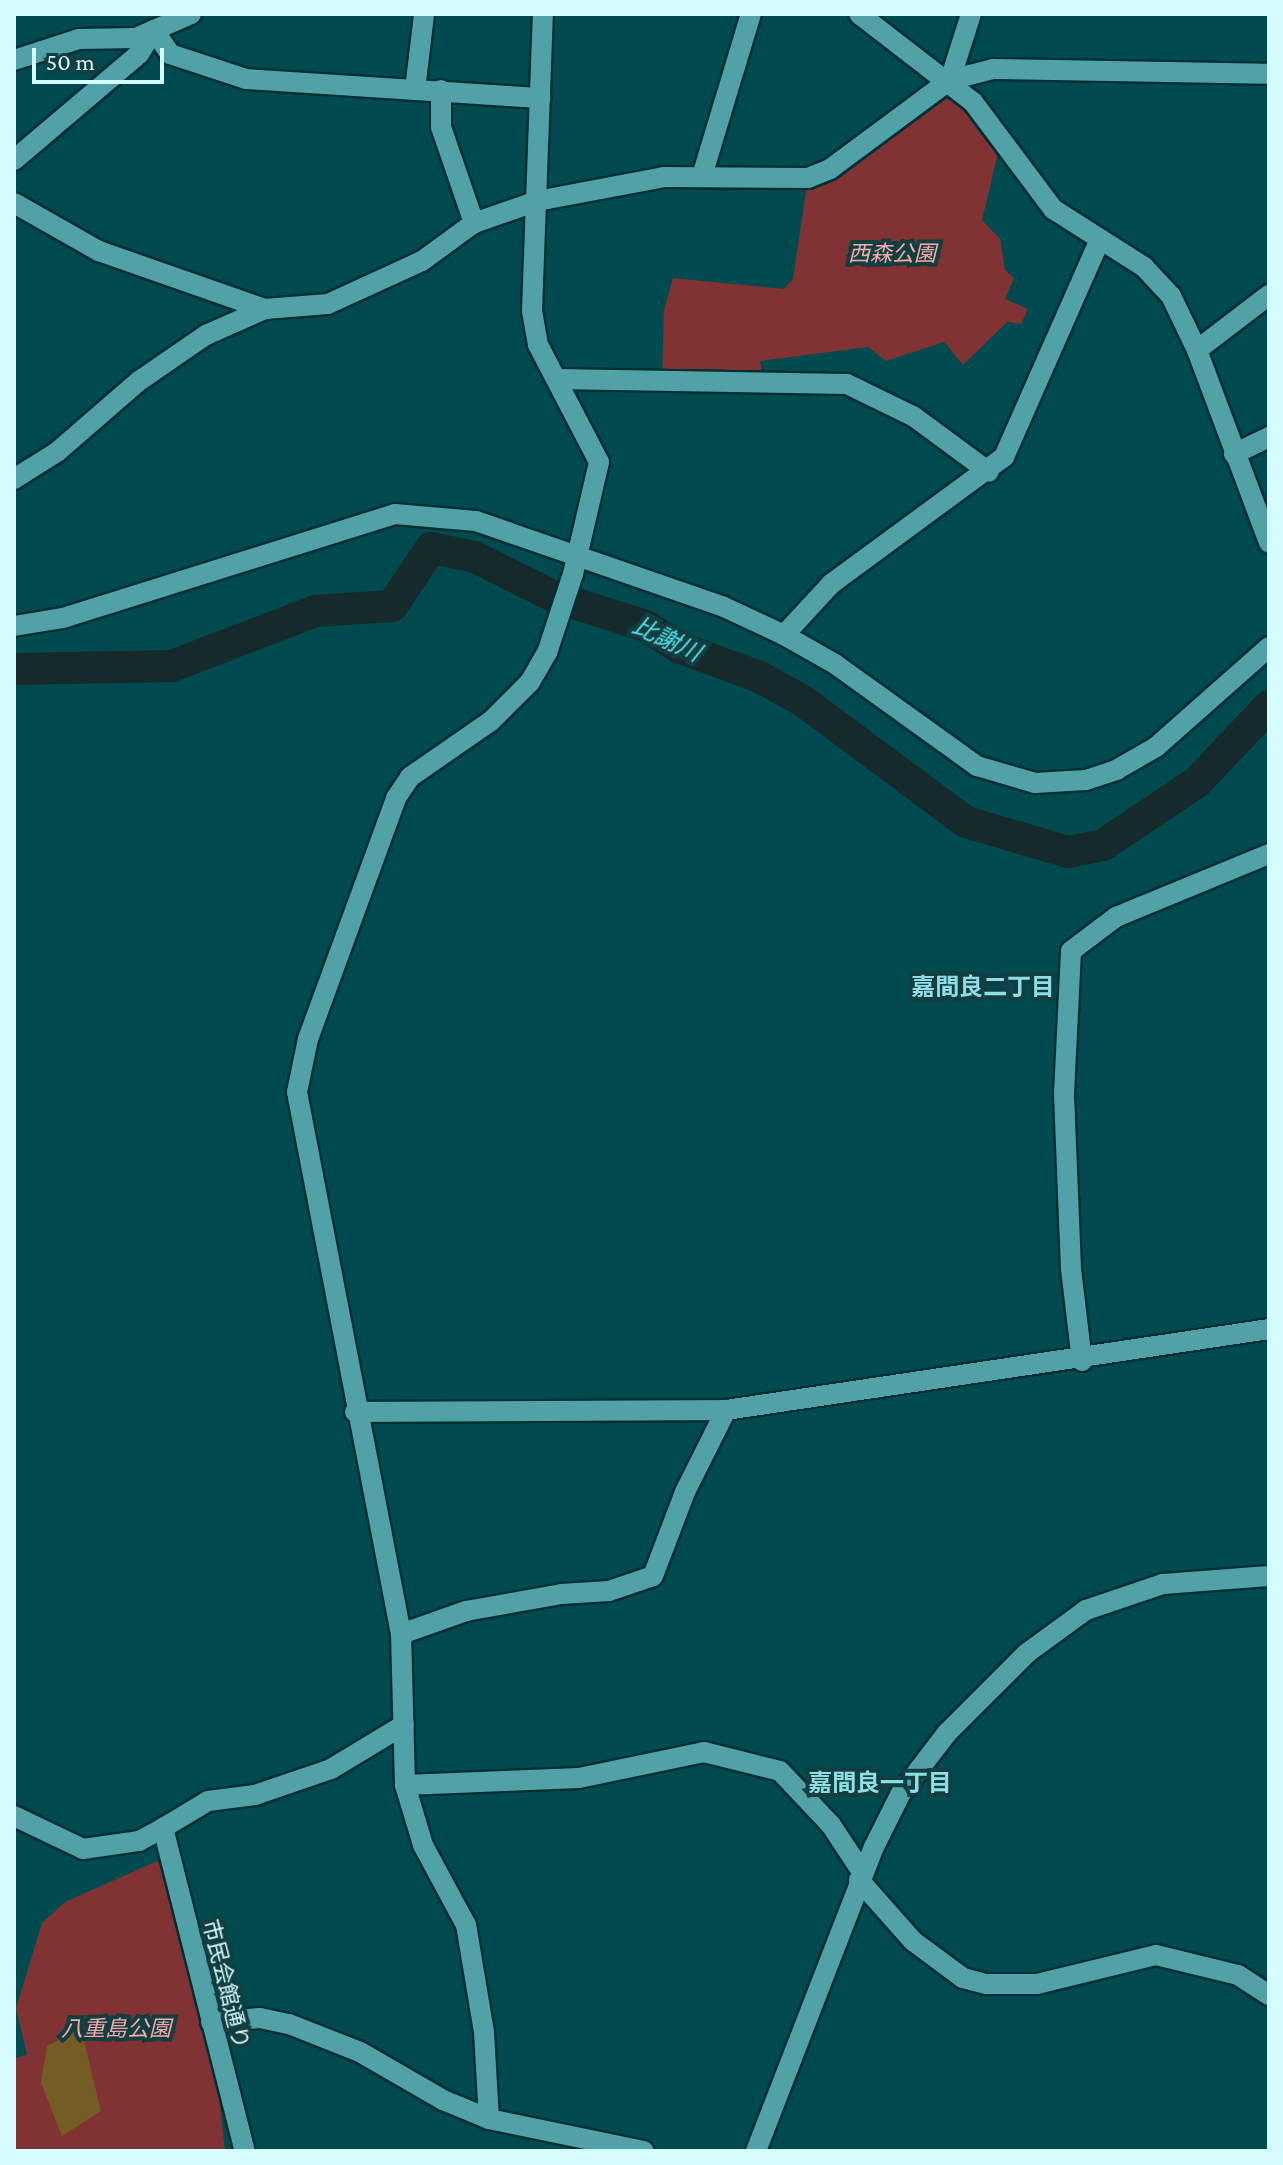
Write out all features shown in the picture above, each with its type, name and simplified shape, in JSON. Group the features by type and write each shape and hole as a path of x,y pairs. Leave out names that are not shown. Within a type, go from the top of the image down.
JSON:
{"street":[{"path":"14,60 79,39 136,38 191,14"},
{"path":"415,90 424,14"},
{"path":"489,2119 484,2032 466,1925 423,1845 405,1785 401,1634 299,1117 298,1071 396,798 410,777 511,704 547,653 599,462 538,345 532,311 543,14"},
{"path":"702,176 751,14"},
{"path":"859,14 950,80 973,102 1053,209 1144,267 1171,296 1197,350 1269,543"},
{"path":"950,80 971,14"},
{"path":"154,30 170,54 246,79 540,98"},
{"path":"14,160 139,54 154,30"},
{"path":"14,479 57,452 168,359 206,335 265,309 328,304 422,261 474,223 537,201 622,182 702,176 808,178 830,169 950,80 993,69 1269,74"},
{"path":"441,90 441,127 474,223"},
{"path":"14,203 99,251 265,309"},
{"path":"784,635 831,584 989,472 1004,457 1030,408 1100,239"},
{"path":"1197,350 1269,295"},
{"path":"557,379 847,384 913,416 989,472"},
{"path":"1234,454 1269,437"},
{"path":"14,626 63,618 395,514 476,521 573,565 724,607 784,635 977,766 1035,783 1086,780 1116,770 1156,747 1269,647"},
{"path":"1082,1361 1071,1269 1064,1094 1071,951 1116,917 1269,854"},
{"path":"355,1412 726,1410 1082,1361 1269,1329"},
{"path":"401,1634 466,1611 561,1594 609,1591 653,1576 685,1492 726,1410"},
{"path":"756,2151 861,1876 901,1793 947,1733 1054,1630 1086,1610 1163,1584 1269,1576"},
{"path":"14,1816 83,1849 139,1841 208,1801 255,1795 331,1769 404,1725"},
{"path":"405,1785 579,1778 704,1752 780,1771 831,1825 861,1876 913,1941 963,1978 986,1984 1037,1984 1156,1955 1238,1975 1269,1995"},
{"name":"市民会館通り","path":"163,1828 245,2151"},
{"path":"211,2022 260,2018 316,2033 489,2119 644,2151"}],"green space":[{"name":"西森公園","path":"950,80 1001,140 982,220 1000,239 1005,270 1014,278 1005,299 1028,309 1021,324 1007,322 963,365 944,342 886,361 868,347 760,361 763,381 662,380 664,310 673,278 784,289 793,279 808,178"},
{"name":"八重島公園","path":"175,1853 211,2022 225,2151 14,2151 14,2058 27,2055 16,2008 42,1923 65,1902"}],"building":[{"path":"81,2029 101,2111 62,2136 41,2083 47,2046"}],"waterway":[{"name":"比謝川","path":"14,669 172,666 315,611 392,606 431,548 475,557 555,597 646,626 678,647 760,677 803,701 966,822 1068,852 1103,845 1197,782 1269,706"}],"district":[{"name":"嘉間良二丁目","path":"983,987"},
{"name":"嘉間良一丁目","path":"880,1783"}]}
